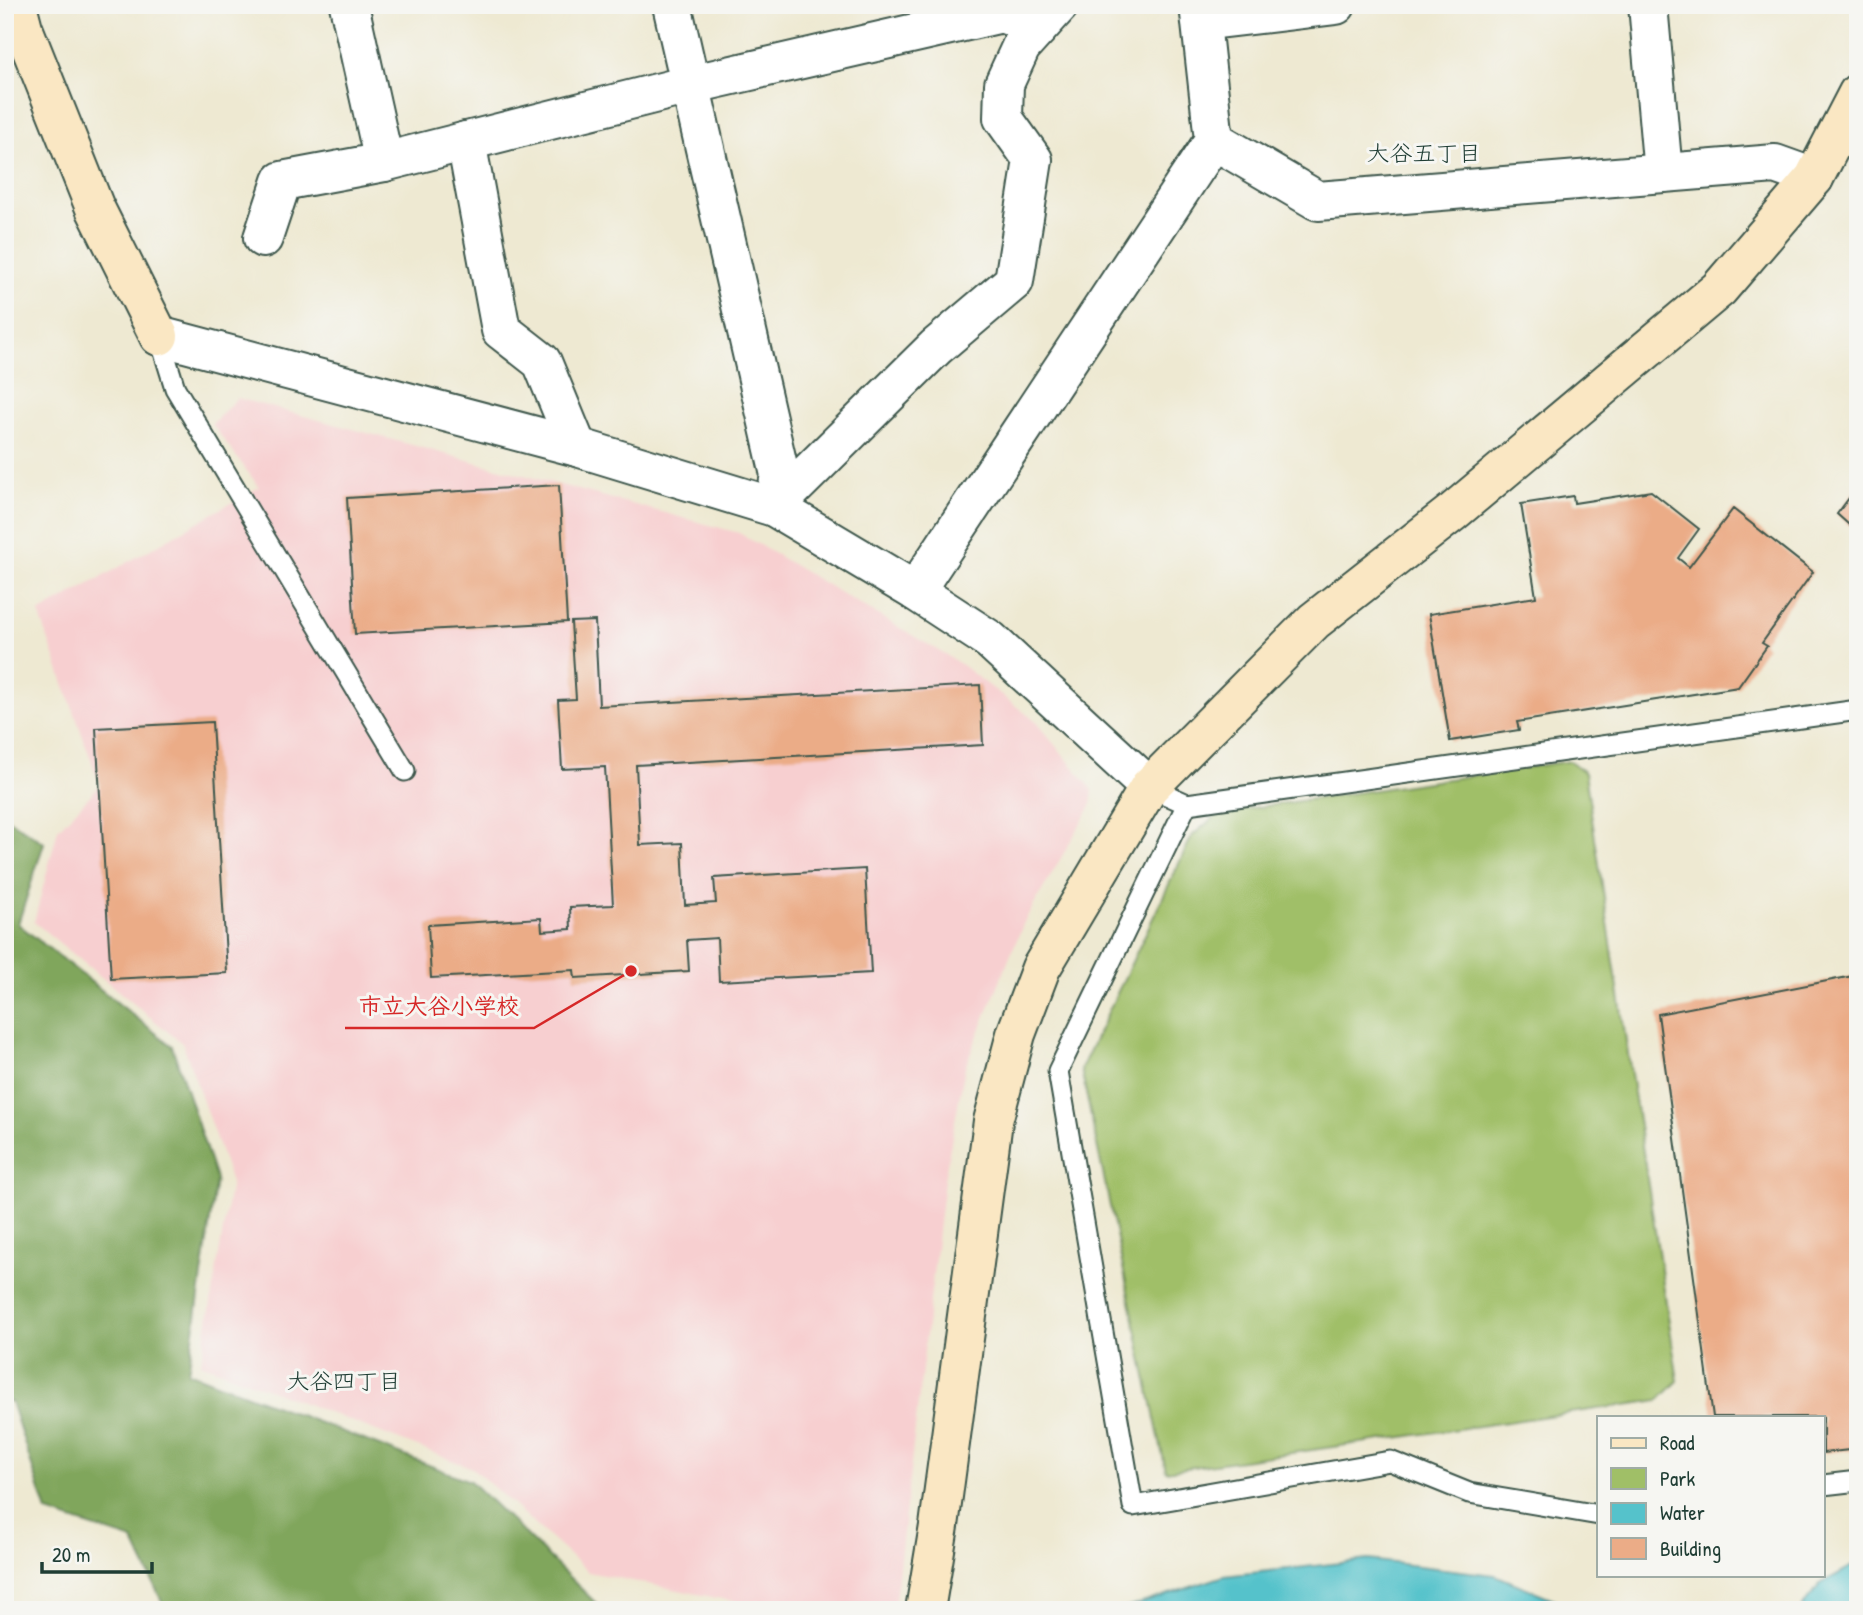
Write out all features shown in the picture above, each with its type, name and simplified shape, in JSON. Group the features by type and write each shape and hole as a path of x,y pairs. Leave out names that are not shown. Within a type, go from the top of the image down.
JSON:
{"street":[{"path":"17,5 23,28 95,208 159,336 577,447 774,507 915,591 990,640 1149,786"},
{"path":"349,5 384,162"},
{"path":"672,5 780,475 774,507"},
{"path":"915,591 1214,140 1200,13 1336,5"},
{"path":"1648,5 1663,173"},
{"path":"263,239 282,181 384,162 690,85 1002,13 1049,17"},
{"path":"774,507 936,347 1014,281 1033,159 1003,118 1004,84 1021,47 1049,17"},
{"path":"925,1610 939,1526 993,1121 1016,1034 1041,968 1149,786 1314,621 1453,512 1719,289 1814,178 1858,93"},
{"path":"1214,140 1318,201 1775,164 1814,178"},
{"path":"466,141 501,330 542,362 577,447"}],"lane":[{"path":"159,336 175,388 405,771"},
{"path":"1149,786 1187,804 1858,710"},
{"path":"1187,804 1058,1071 1133,1506 1391,1461 1469,1493 1597,1515"},
{"path":"1825,1485 1858,1481"}],"shaded area":[{"path":"237,398 739,533 959,663 1033,719 1093,790 1091,806 1024,922 965,1067 944,1180 894,1610 777,1610 588,1572 472,1468 201,1363 231,1182 183,1044 34,922 58,829 100,785 39,613 259,487 212,424"}],"green space":[{"path":"1570,761 1585,773 1678,1381 1659,1400 1166,1471 1081,1069 1192,836 1219,813"},
{"path":"5,817 44,843 18,924 172,1046 216,1179 188,1372 470,1481 603,1610 166,1610 133,1540 47,1512 11,1402 5,1400"}],"water":[{"path":"1368,1560 1495,1575 1580,1610 1121,1610 1224,1576"},
{"path":"1858,1563 1858,1610 1800,1610 1820,1584"}],"building":[{"path":"559,485 567,622 355,634 347,498"},
{"path":"1858,486 1858,533 1837,514"},
{"path":"1651,491 1699,529 1678,558 1689,567 1733,509 1813,572 1762,643 1767,646 1738,687 1517,722 1519,730 1450,741 1429,614 1536,597 1521,504 1573,496 1574,503"},
{"path":"595,621 599,706 980,685 983,745 636,765 640,845 682,843 685,905 716,903 714,878 865,869 871,973 719,981 717,938 687,940 689,971 575,978 574,970 431,978 428,925 541,918 542,931 571,929 570,907 613,905 605,767 562,769 558,700 576,699 571,622"},
{"path":"212,722 227,973 111,979 96,728"},
{"path":"1858,975 1858,1449 1825,1453 1825,1416 1713,1416 1658,1014"}],"place":[{"name":"市立大谷小学校","path":"631,971"}],"district":[{"name":"大谷五丁目","path":"1424,152"},
{"name":"大谷四丁目","path":"344,1380"}]}
